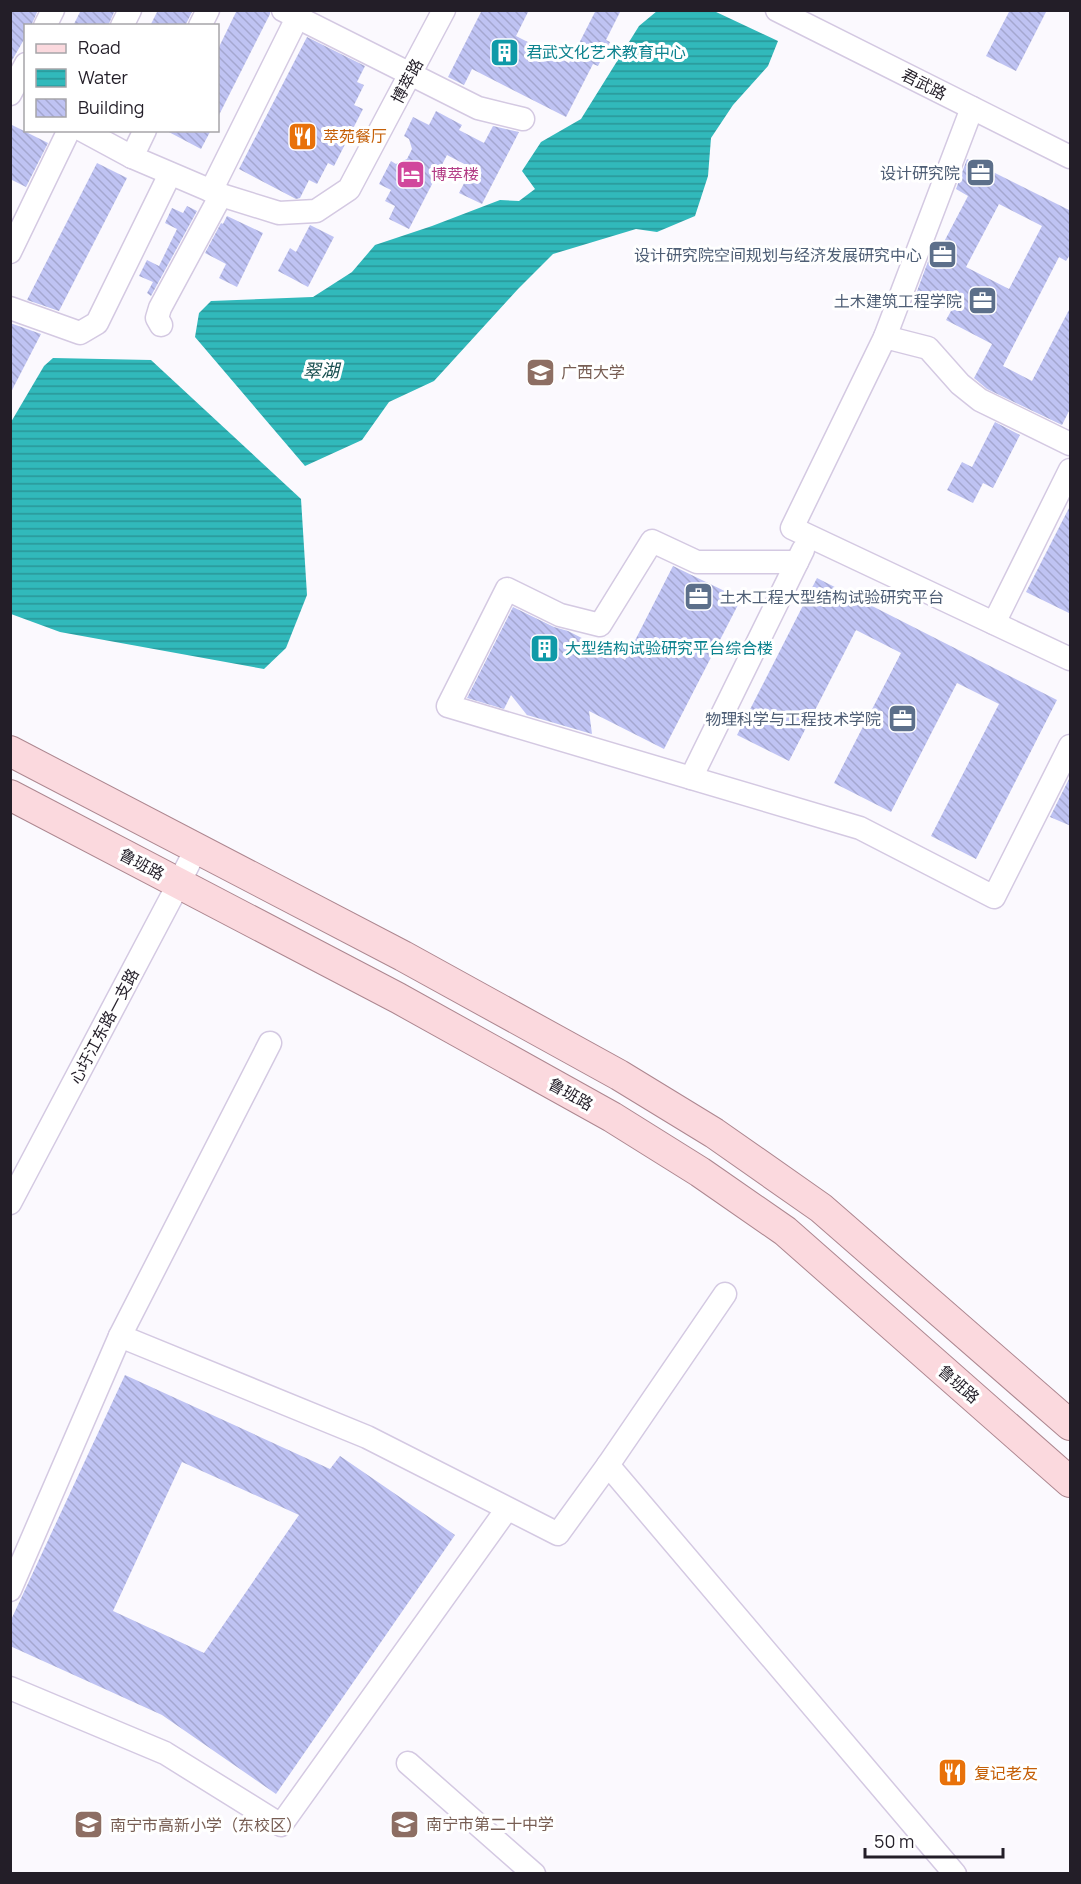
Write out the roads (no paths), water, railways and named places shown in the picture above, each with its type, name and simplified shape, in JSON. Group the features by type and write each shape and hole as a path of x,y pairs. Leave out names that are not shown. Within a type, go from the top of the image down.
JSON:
{"main road":[{"path":"10,752 403,956 619,1075 714,1133 821,1208 1071,1425"},
{"name":"鲁班路","path":"10,795 459,1032 612,1117 700,1172 785,1232 1071,1482"}],"street":[{"path":"46,24 53,10"},
{"path":"123,24 130,10"},
{"path":"201,24 208,10"},
{"name":"博萃路","path":"86,132 132,157 216,193 279,213 316,211 349,189 444,10"},
{"name":"君武路","path":"777,10 1071,157"},
{"path":"161,325 157,318 160,308 216,193 290,14 478,108 523,119"},
{"path":"24,68 10,95 24,102"},
{"path":"972,108 885,337 792,528 1071,659"},
{"path":"10,252 68,132"},
{"path":"132,157 144,132"},
{"path":"10,308 80,333 97,323 170,174"},
{"path":"885,337 928,348 960,384 980,400 1071,444"},
{"path":"994,623 1071,470"},
{"path":"691,778 810,535"},
{"path":"797,562 697,562 652,541 600,625 560,615 507,590 448,706 860,828 994,897 1071,746"},
{"name":"心圩江东路一支路","path":"10,1203 196,847"},
{"path":"10,1590 120,1335 270,1043"},
{"path":"120,1335 366,1437 558,1534 725,1294"},
{"path":"608,1465 955,1874"},
{"path":"10,1688 165,1754 281,1825 507,1509"},
{"path":"408,1763 534,1874"}],"water":[{"name":"翠湖","path":"657,11 714,11 778,41 768,66 733,105 711,138 708,176 695,216 657,232 636,229 553,254 434,381 389,402 362,440 305,466 195,337 199,313 211,301 313,297 352,272 375,245 500,200 519,201 535,189 522,171 541,142 581,119 639,26"},
{"path":"53,358 151,360 301,499 307,595 286,648 264,669 60,632 11,614 11,422 44,366"}],"place":[{"name":"君武文化艺术教育中心","path":"505,52"},
{"name":"萃苑餐厅","path":"302,136"},
{"name":"设计研究院","path":"981,173"},
{"name":"博萃楼","path":"410,174"},
{"name":"设计研究院空间规划与经济发展研究中心","path":"943,255"},
{"name":"土木建筑工程学院","path":"983,301"},
{"name":"广西大学","path":"540,372"},
{"name":"土木工程大型结构试验研究平台","path":"699,597"},
{"name":"大型结构试验研究平台综合楼","path":"544,648"},
{"name":"物理科学与工程技术学院","path":"902,719"},
{"name":"复记老友","path":"953,1773"},
{"name":"南宁市第二十中学","path":"405,1824"},
{"name":"南宁市高新小学（东校区）","path":"89,1825"}]}
